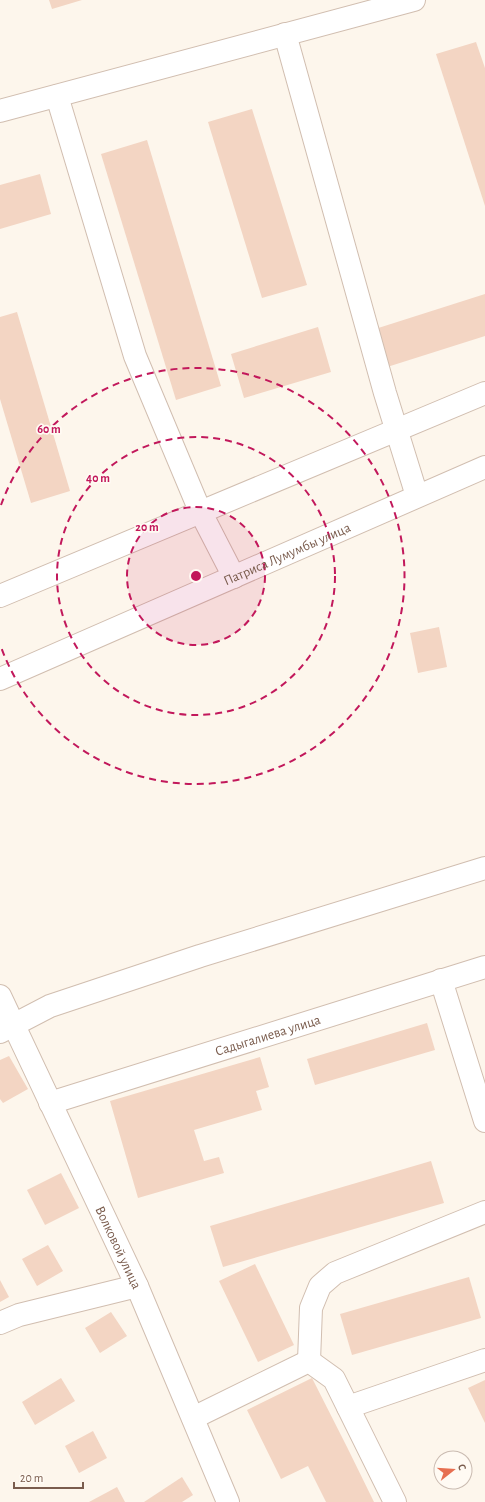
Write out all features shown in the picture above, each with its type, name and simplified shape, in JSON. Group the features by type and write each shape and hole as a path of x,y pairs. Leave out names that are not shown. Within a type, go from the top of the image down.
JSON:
{"street":[{"path":"0,111 414,0"},
{"path":"285,34 396,430 417,496"},
{"path":"57,96 135,356 200,511 234,577"},
{"path":"0,596 485,393"},
{"name":"Патриса Лумумбы улица","path":"0,679 485,467"},
{"path":"7,1028 50,1006 200,956 485,868"},
{"name":"Садыгалиева улица","path":"50,1103 485,966"},
{"path":"441,980 485,1121"},
{"name":"Волковой улица","path":"0,996 7,1028 50,1103 137,1286 228,1502"},
{"path":"309,1361 310,1308 320,1286 335,1273 485,1212"},
{"path":"0,1323 19,1315 137,1286"},
{"path":"348,1407 485,1360"},
{"path":"309,1361 334,1379 395,1502"},
{"path":"192,1418 309,1361"}],"building":[{"path":"49,0 82,0 52,9"},
{"path":"476,42 485,68 485,206 436,54"},
{"path":"252,109 307,285 262,298 208,122"},
{"path":"147,140 221,386 176,400 101,154"},
{"path":"40,174 51,214 0,229 0,185"},
{"path":"485,294 485,336 384,368 372,330"},
{"path":"17,312 70,491 31,503 0,399 0,317"},
{"path":"318,327 331,372 244,398 231,354"},
{"path":"439,627 447,667 418,673 410,633"},
{"path":"427,1023 435,1050 315,1085 307,1059"},
{"path":"9,1056 28,1089 3,1103 0,1099 0,1060"},
{"path":"260,1057 269,1087 256,1091 262,1110 194,1130 204,1161 219,1157 224,1173 138,1198 110,1101"},
{"path":"431,1161 444,1203 223,1267 210,1226"},
{"path":"61,1173 79,1208 45,1225 27,1190"},
{"path":"48,1245 63,1271 37,1286 22,1259"},
{"path":"255,1264 294,1345 258,1362 219,1281"},
{"path":"469,1277 481,1318 352,1355 340,1314"},
{"path":"0,1280 9,1297 0,1302"},
{"path":"111,1312 127,1336 100,1353 85,1328"},
{"path":"61,1378 75,1401 35,1425 22,1402"},
{"path":"312,1378 374,1502 326,1502 308,1466 281,1479 247,1410"},
{"path":"485,1380 485,1423 468,1388"},
{"path":"93,1431 107,1458 79,1473 65,1446"},
{"path":"182,1477 193,1495 182,1502 144,1502"},
{"path":"117,1487 125,1502 89,1502"}]}
